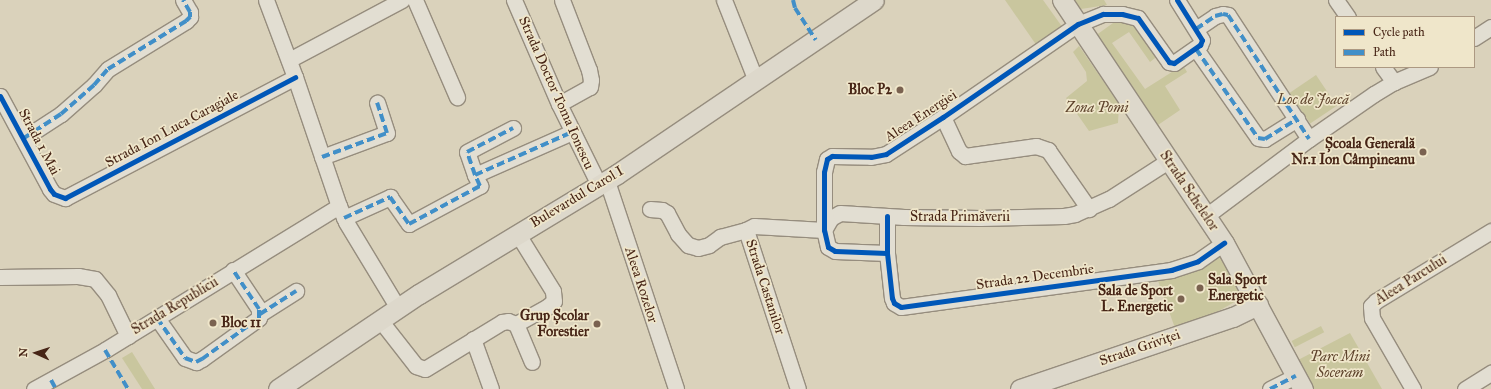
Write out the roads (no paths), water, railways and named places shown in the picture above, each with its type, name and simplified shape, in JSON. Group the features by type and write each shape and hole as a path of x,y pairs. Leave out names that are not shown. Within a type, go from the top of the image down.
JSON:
{"main road":[{"name":"Bulevardul Carol I","path":"278,389 398,308 517,234 603,183 874,0"},
{"name":"Strada Schelelor","path":"1062,0 1224,244 1300,382"},
{"name":"Strada Griviței","path":"1020,389 1233,318 1258,305"}],"street":[{"path":"24,138 61,114 94,85 108,69 186,21 190,17 190,12 183,0"},
{"path":"266,0 289,60 342,212 398,308"},
{"path":"289,60 402,0"},
{"path":"415,0 457,97"},
{"name":"Strada Doctor Toma Ionescu","path":"514,0 572,132 603,183"},
{"path":"559,104 590,87 591,80 589,70 562,0"},
{"path":"724,0 756,81"},
{"path":"1176,0 1202,40 1200,45 1196,48 1258,138 1265,139 1297,119"},
{"path":"1336,0 1347,16"},
{"name":"Aleea Energiei","path":"824,230 824,172 827,159 832,156 871,157 886,154 943,117 1078,24 1103,14 1122,14 1138,18 1172,63 1196,48"},
{"path":"1196,30 1215,16 1223,14 1228,16 1297,119 1309,140"},
{"path":"1475,37 1491,27"},
{"path":"1384,68 1394,82"},
{"path":"1206,216 1309,140 1394,82 1428,68"},
{"name":"Strada Ion Luca Caragiale","path":"59,197 69,197 295,78"},
{"name":"Strada 1 Mai","path":"0,97 24,138 50,189 59,197"},
{"path":"322,158 387,133 377,103"},
{"path":"943,117 959,151 965,156 1036,146 1048,150 1089,209"},
{"path":"513,128 467,152 475,175 572,132"},
{"name":"Strada Primăverii","path":"824,230 831,218 836,214 980,218 1064,216 1089,209 1109,199 1168,161"},
{"name":"Strada Republicii","path":"0,277 78,276 95,279 108,295 128,336 233,270 342,212 390,197 409,224 480,186 475,175"},
{"name":"Aleea Rozelor","path":"603,183 676,389"},
{"name":"Strada Castanilor","path":"650,209 667,212 678,234 694,247 704,247 720,237 746,230 798,389"},
{"name":"Strada 22 Decembrie","path":"887,216 887,253 892,298 897,306 906,307 1171,270 1198,261 1224,244"},
{"path":"746,230 756,226 824,230 826,243 830,249 887,253"},
{"name":"Aleea Parcului","path":"1413,389 1372,318 1371,306 1376,301 1491,231"},
{"path":"516,324 547,307 554,301 553,291 517,234"},
{"path":"233,270 259,309 260,314"},
{"path":"157,318 185,358 196,362 256,322 260,314 296,291"},
{"path":"380,320 416,366 421,369 428,368 473,339 502,322 508,321 516,324 532,362"},
{"path":"34,389 54,384 128,336"},
{"path":"473,339 491,389"},
{"path":"1464,389 1491,372"},
{"path":"1270,389 1300,382"}],"place":[{"name":"Bloc P2","path":"900,90"},
{"name":"Școala Generală Nr.1 Ion Câmpineanu","path":"1423,152"},
{"name":"Sala Sport Energetic","path":"1200,288"},
{"name":"Sala de Sport L. Energetic","path":"1181,299"},
{"name":"Bloc 11","path":"213,323"},
{"name":"Grup Școlar Forestier","path":"597,324"}],"park label":[{"name":"Loc de Joacă","path":"1313,100"},
{"name":"Zona Pomi","path":"1097,108"},
{"name":"Parc Mini Soceram","path":"1340,366"}]}
